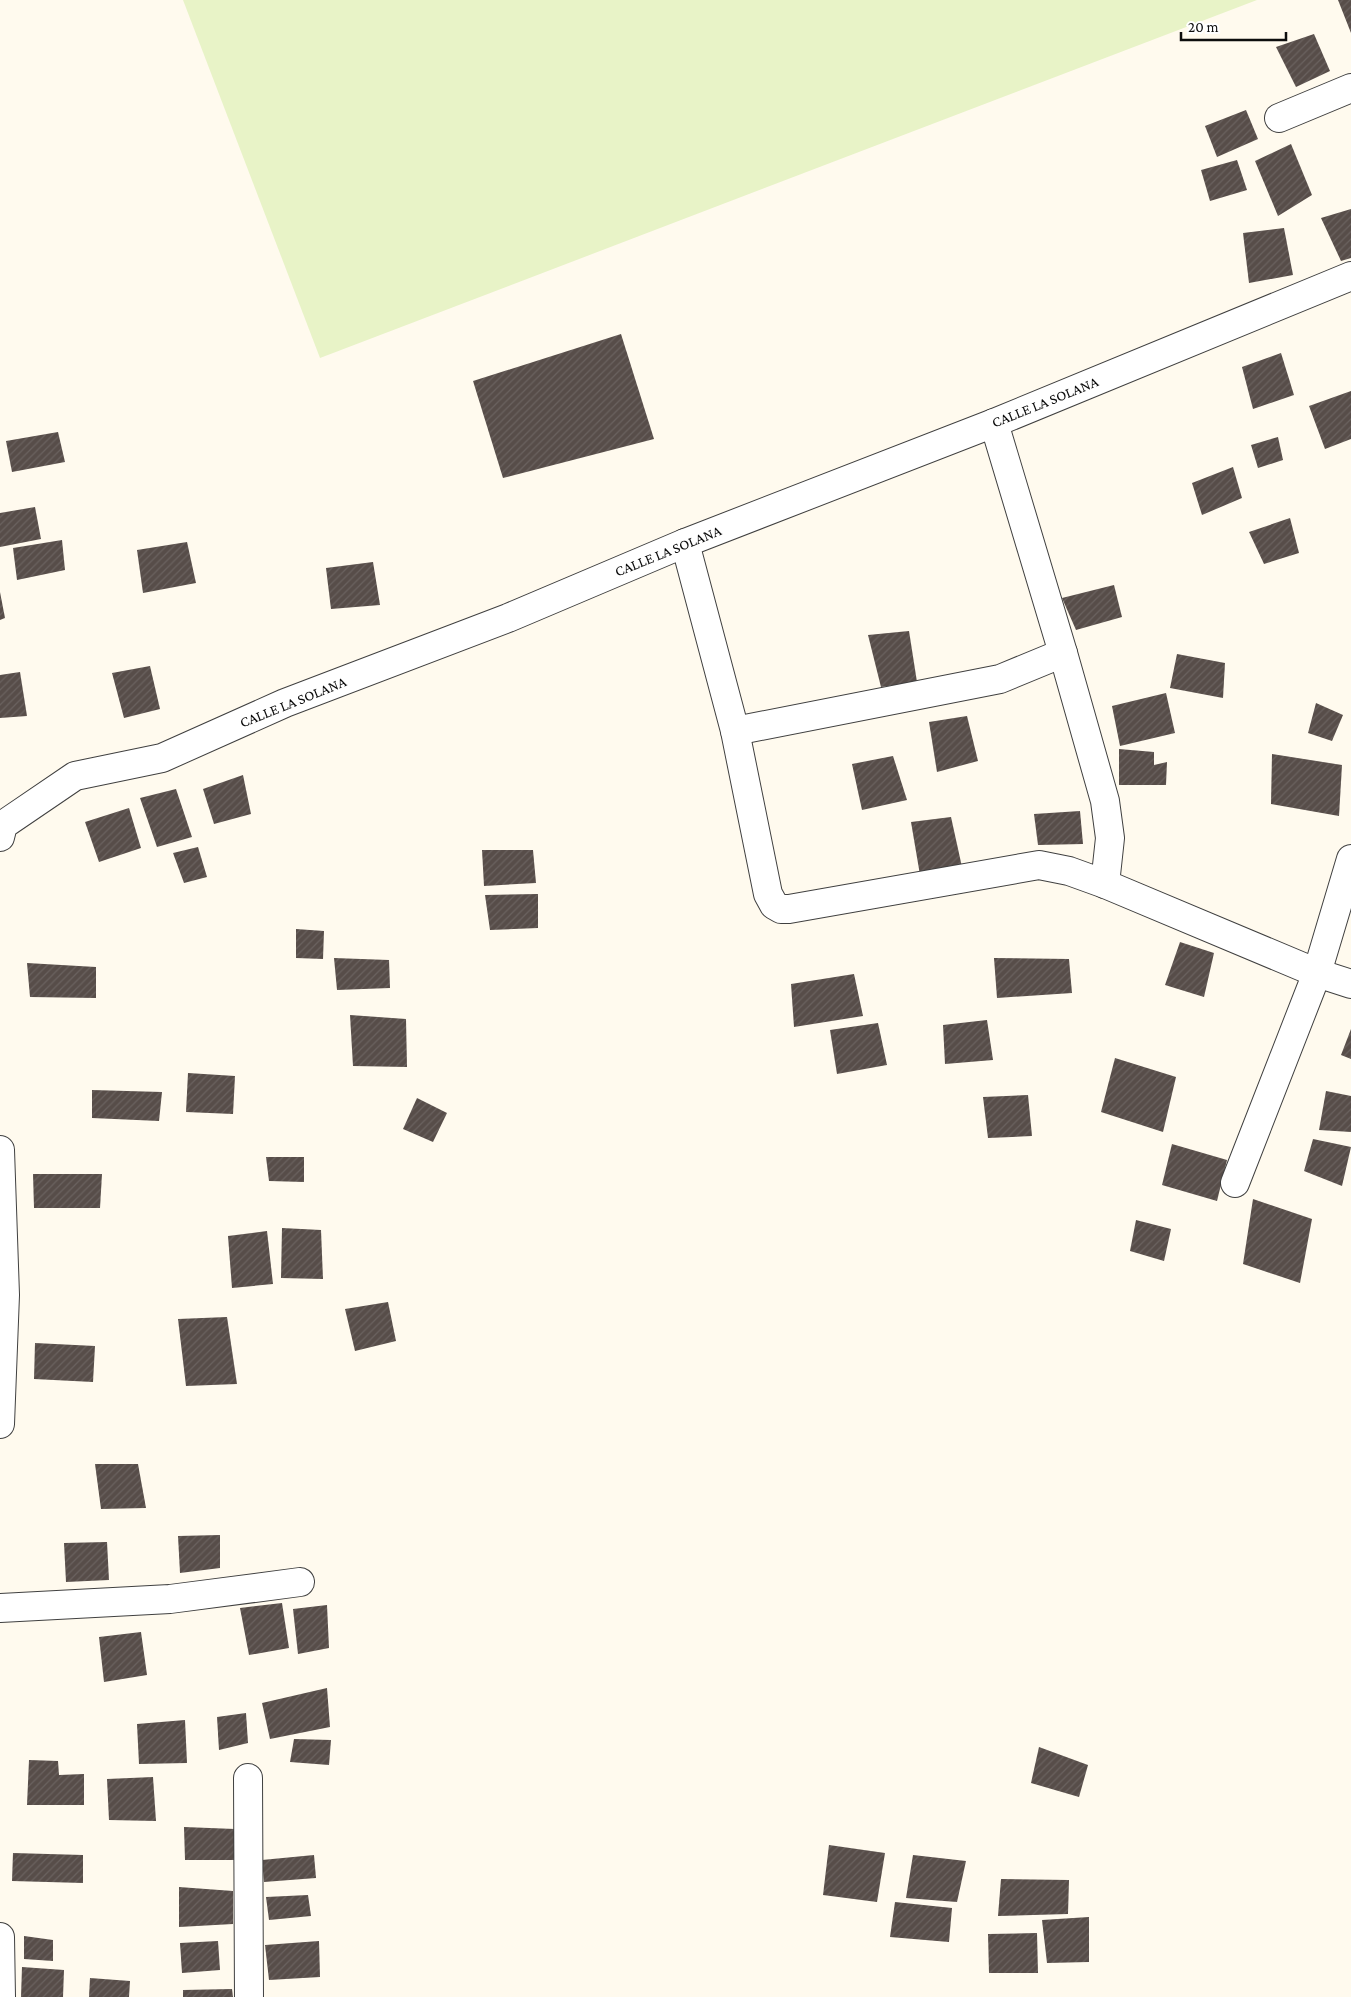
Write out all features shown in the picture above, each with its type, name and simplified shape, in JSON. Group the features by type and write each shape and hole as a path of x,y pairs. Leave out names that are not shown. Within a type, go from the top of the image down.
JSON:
{"street":[{"path":"1279,118 1351,88"},
{"name":"CALLE LA SOLANA","path":"1,829 75,776 162,758 285,703 508,618 685,543 994,423 1351,276"},
{"path":"994,423 1105,801 1110,838 1105,884"},
{"path":"685,543 735,731 768,894 774,905 780,909 789,909 1039,865 1069,871 1105,884 1317,973 1351,984"},
{"path":"735,731 1000,679 1063,653"},
{"path":"1235,1183 1317,973 1351,859"},
{"path":"0,1150 4,1295 0,1424"},
{"path":"0,1608 170,1599 300,1582"},
{"path":"248,1778 249,1997"},
{"path":"0,1937 1,1997"}],"green space":[{"path":"183,0 1257,0 320,358"}],"building":[{"path":"1338,0 1351,0 1351,33"},
{"path":"1314,34 1330,71 1296,87 1276,47"},
{"path":"1246,110 1258,139 1217,157 1205,126"},
{"path":"1291,144 1312,195 1278,216 1255,161"},
{"path":"1237,160 1247,190 1210,201 1201,170"},
{"path":"1351,209 1351,258 1341,261 1321,218"},
{"path":"1284,228 1293,275 1249,283 1243,233"},
{"path":"621,334 654,439 503,478 473,381"},
{"path":"1281,353 1294,395 1253,409 1242,367"},
{"path":"1351,391 1351,439 1325,449 1309,406"},
{"path":"58,432 65,462 12,472 6,441"},
{"path":"1278,437 1283,460 1258,468 1251,445"},
{"path":"1233,467 1242,498 1202,515 1192,483"},
{"path":"35,507 41,539 0,547 0,513"},
{"path":"1290,518 1299,553 1264,564 1249,532"},
{"path":"62,540 65,570 17,580 13,548"},
{"path":"187,542 196,583 143,593 137,550"},
{"path":"373,562 380,605 331,609 326,568"},
{"path":"1114,585 1122,617 1076,630 1062,598"},
{"path":"0,592 5,618 0,620"},
{"path":"909,631 917,682 881,687 868,635"},
{"path":"1177,654 1225,663 1223,698 1170,688"},
{"path":"150,666 160,709 124,718 112,673"},
{"path":"20,672 27,716 0,718 0,675"},
{"path":"1166,693 1175,733 1120,746 1112,706"},
{"path":"1316,703 1343,715 1332,741 1308,733"},
{"path":"967,716 978,761 937,772 929,722"},
{"path":"1119,749 1154,752 1154,765 1167,762 1166,785 1119,785"},
{"path":"1272,754 1342,765 1339,816 1271,804"},
{"path":"893,756 907,800 862,810 852,764"},
{"path":"243,775 251,814 214,824 203,789"},
{"path":"176,789 192,837 157,847 140,798"},
{"path":"129,808 141,848 99,862 85,822"},
{"path":"1080,811 1083,844 1038,845 1034,814"},
{"path":"951,817 962,867 920,875 911,822"},
{"path":"198,847 207,877 184,883 173,853"},
{"path":"482,850 533,850 536,883 484,886"},
{"path":"538,894 538,928 490,930 485,895"},
{"path":"296,929 324,931 323,959 296,958"},
{"path":"1180,942 1214,953 1204,997 1165,985"},
{"path":"334,958 389,960 390,988 337,990"},
{"path":"994,958 1069,959 1072,993 997,998"},
{"path":"27,963 96,967 96,998 30,997"},
{"path":"854,974 863,1016 794,1027 791,984"},
{"path":"350,1015 406,1019 407,1067 353,1066"},
{"path":"987,1020 993,1060 945,1064 943,1025"},
{"path":"878,1023 887,1065 837,1074 830,1030"},
{"path":"1351,1029 1351,1059 1341,1055"},
{"path":"1115,1058 1176,1077 1163,1132 1101,1112"},
{"path":"188,1073 235,1076 233,1114 186,1112"},
{"path":"92,1090 162,1092 159,1121 92,1118"},
{"path":"1326,1091 1351,1096 1351,1132 1319,1130"},
{"path":"1028,1095 1032,1136 988,1138 983,1097"},
{"path":"417,1098 447,1113 433,1142 403,1129"},
{"path":"1313,1139 1351,1147 1342,1186 1304,1171"},
{"path":"1172,1144 1227,1160 1217,1201 1162,1185"},
{"path":"266,1157 304,1157 304,1182 269,1181"},
{"path":"33,1174 102,1174 100,1208 34,1208"},
{"path":"1253,1199 1312,1219 1300,1283 1243,1264"},
{"path":"1136,1220 1171,1229 1164,1261 1130,1251"},
{"path":"282,1228 321,1230 323,1279 281,1278"},
{"path":"267,1231 273,1284 232,1288 228,1236"},
{"path":"388,1302 396,1341 355,1351 345,1309"},
{"path":"227,1317 237,1384 186,1386 178,1319"},
{"path":"35,1343 95,1346 93,1382 34,1379"},
{"path":"95,1464 138,1464 146,1508 101,1509"},
{"path":"220,1535 220,1568 180,1573 178,1536"},
{"path":"107,1542 109,1580 66,1582 64,1543"},
{"path":"282,1603 289,1648 249,1655 240,1608"},
{"path":"327,1605 329,1648 298,1654 293,1609"},
{"path":"141,1632 147,1675 104,1682 99,1637"},
{"path":"327,1688 330,1727 270,1739 262,1703"},
{"path":"246,1713 248,1743 219,1750 217,1717"},
{"path":"185,1720 187,1763 139,1764 137,1724"},
{"path":"294,1739 331,1740 329,1765 290,1762"},
{"path":"1039,1747 1088,1765 1079,1797 1031,1783"},
{"path":"29,1760 58,1761 59,1775 84,1774 84,1805 27,1805"},
{"path":"153,1777 156,1821 109,1820 107,1779"},
{"path":"184,1827 235,1829 234,1860 185,1860"},
{"path":"829,1845 885,1853 877,1902 823,1895"},
{"path":"13,1853 83,1855 83,1883 12,1881"},
{"path":"314,1855 316,1878 264,1882 262,1860"},
{"path":"913,1855 966,1861 957,1902 906,1898"},
{"path":"1001,1879 1069,1880 1068,1914 998,1916"},
{"path":"179,1887 233,1891 233,1924 179,1927"},
{"path":"308,1895 311,1916 269,1920 266,1897"},
{"path":"895,1902 952,1908 949,1942 890,1937"},
{"path":"1089,1917 1089,1962 1047,1963 1042,1920"},
{"path":"1037,1933 1038,1973 989,1973 988,1934"},
{"path":"24,1936 53,1940 53,1961 24,1959"},
{"path":"218,1941 220,1970 182,1973 180,1943"},
{"path":"319,1941 320,1977 269,1980 265,1945"},
{"path":"22,1967 64,1970 63,1997 21,1997"},
{"path":"90,1978 130,1981 129,1997 89,1997"},
{"path":"232,1989 233,1997 183,1997 183,1990"}]}
